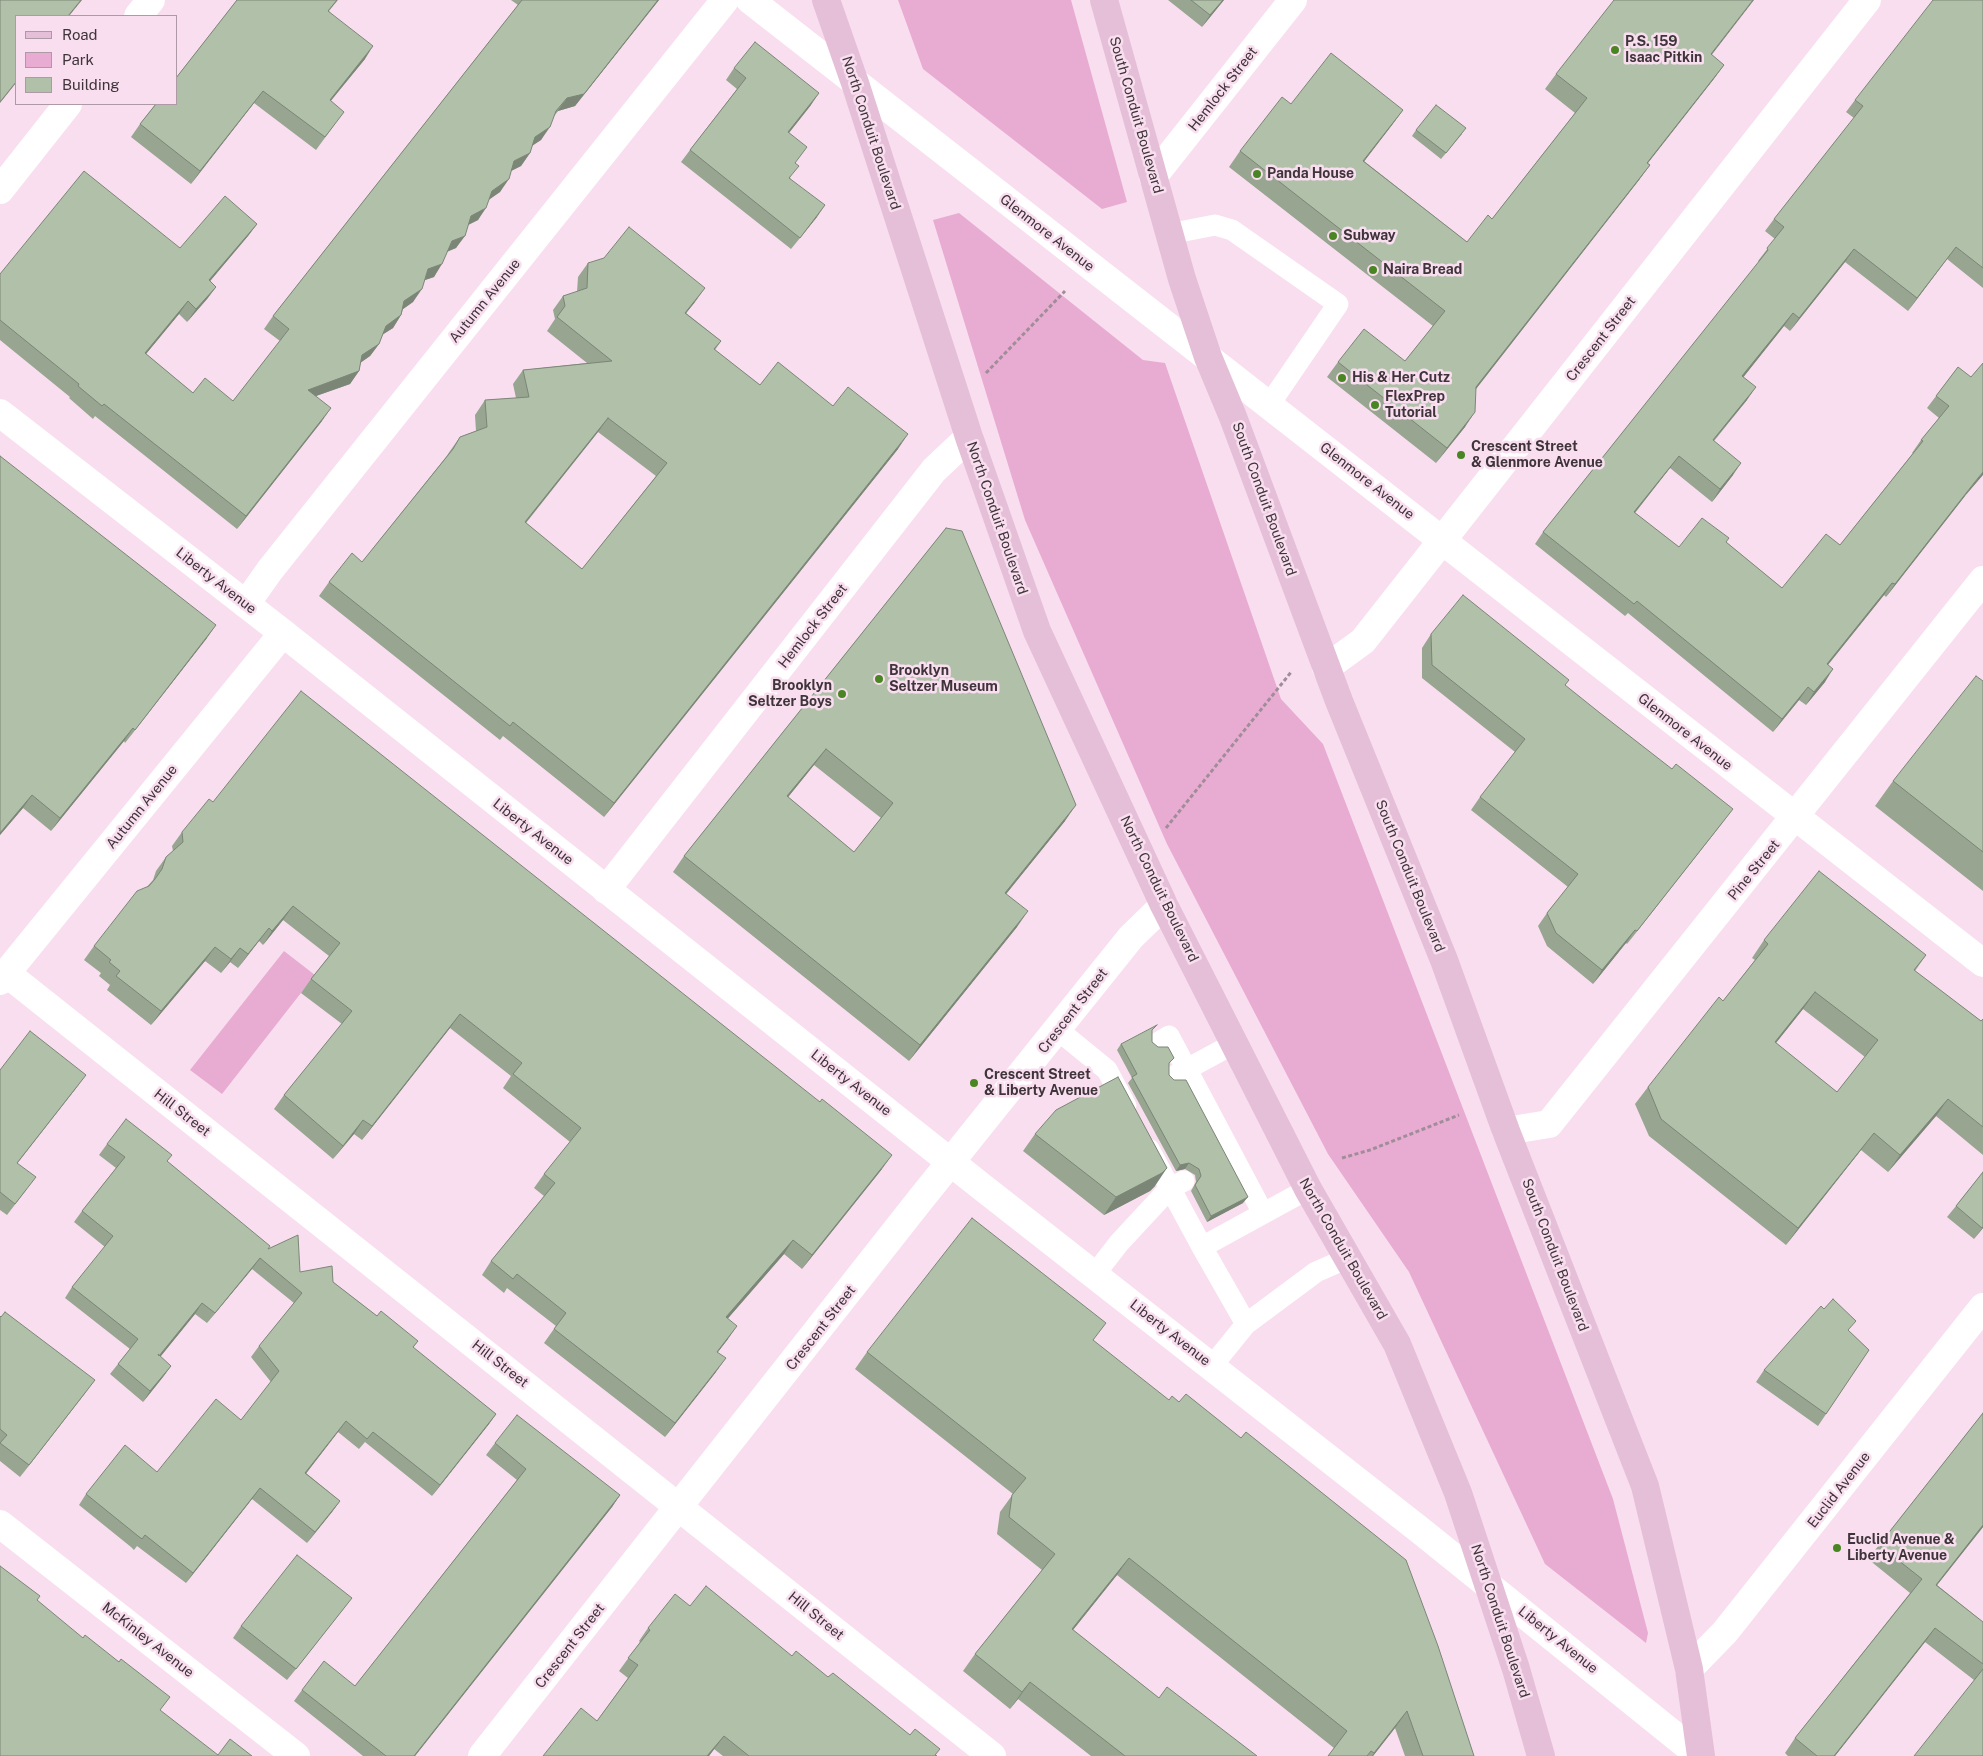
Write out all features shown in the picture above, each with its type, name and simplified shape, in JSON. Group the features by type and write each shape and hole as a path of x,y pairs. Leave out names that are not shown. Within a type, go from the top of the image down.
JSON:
{"main road":[{"name":"North Conduit Boulevard","path":"826,0 855,82 969,438 1037,631 1164,905 1308,1189 1397,1344 1458,1493 1516,1669 1542,1756"},
{"name":"South Conduit Boulevard","path":"1104,0 1169,234 1208,357 1233,417 1326,668 1444,960 1506,1131 1645,1486 1689,1669 1701,1756"}],"street":[{"path":"139,15 151,0"},
{"name":"Autumn Avenue","path":"246,604 276,563 725,0"},
{"name":"Glenmore Avenue","path":"750,0 802,38 855,82 1983,964"},
{"name":"Hemlock Street","path":"1153,177 1293,0"},
{"name":"Crescent Street","path":"1326,668 1363,641 1867,0"},
{"path":"0,190 67,105"},
{"name":"Liberty Avenue","path":"0,413 283,633 606,890 1488,1583 1701,1756"},
{"name":"Hemlock Street","path":"606,890 934,470 969,438"},
{"name":"Pine Street","path":"1506,1131 1549,1124 1983,580"},
{"name":"Autumn Avenue","path":"3,977 283,633"},
{"name":"Crescent Street","path":"482,1756 1131,937 1164,905"},
{"name":"Hill Street","path":"3,977 680,1507 992,1756"},
{"name":"Euclid Avenue","path":"1689,1669 1731,1625 1983,1306"},
{"name":"McKinley Avenue","path":"0,1524 296,1756"}],"lane":[{"path":"1169,234 1215,225 1232,230 1338,304 1269,405"},
{"path":"1058,1030 1114,1066 1131,1098 1146,1135 1194,1217 1202,1247 1246,1324"},
{"path":"1159,1042 1169,1036 1181,1072 1203,1114 1244,1191 1263,1213"},
{"path":"1181,1072 1235,1043"},
{"path":"1095,1274 1119,1243 1177,1185"},
{"path":"1202,1247 1308,1189"},
{"path":"1212,1366 1246,1324 1316,1272 1348,1258"}],"path":[{"path":"986,372 1065,291"},
{"path":"1162,833 1295,668"},
{"path":"1342,1158 1370,1150 1459,1115"}],"green space":[{"path":"898,0 1071,0 1127,202 1102,209 923,69"},
{"path":"959,213 1143,360 1165,363 1281,699 1323,744 1613,1499 1648,1633 1646,1643 1545,1564 1409,1272 1328,1154 1167,844 1025,520 933,220"},
{"path":"284,951 315,975 222,1094 190,1070"}],"building":[{"path":"0,0 81,0 69,15 15,15 15,83 0,102"},
{"path":"237,0 337,0 328,11 373,46 330,100 344,112 325,137 263,91 200,171 140,124 155,105 178,105 178,75"},
{"path":"522,0 658,0 584,94 567,98 556,111 550,127 535,137 530,153 514,161 509,179 492,191 486,208 471,216 465,236 452,241 442,264 428,269 422,289 404,301 401,315 386,326 379,344 362,355 359,371 308,390 331,408 246,516 104,404 102,406 78,386 79,384 0,320 0,274 84,171 180,248 225,196 257,224 209,280 216,287 196,309 188,301 145,353 193,393 205,378 233,401 289,329 273,316"},
{"path":"1191,0 1223,0 1210,15"},
{"path":"1614,0 1753,0 1711,54 1724,65 1647,163 1650,165 1476,387 1475,412 1447,448 1338,362 1364,329 1405,361 1445,311 1240,151 1282,97 1291,104 1331,53 1403,110 1363,161 1467,242 1488,215 1492,219 1587,98 1556,74"},
{"path":"1933,0 1983,0 1983,268 1956,247 1917,298 1854,249 1799,318 1793,313 1742,376 1756,387 1713,440 1741,463 1720,489 1679,456 1634,512 1679,547 1702,518 1729,538 1726,542 1782,588 1826,534 1840,545 1923,441 1921,440 1949,406 1936,396 1958,367 1971,377 1983,363 1983,472 1895,584 1892,583 1827,664 1833,669 1814,692 1808,687 1782,719 1637,601 1634,604 1543,532 1768,250 1767,248 1784,227 1774,219 1863,106 1855,100"},
{"path":"755,42 819,93 788,132 807,147 795,163 799,166 789,178 825,205 800,238 690,150 746,78 734,68"},
{"path":"1436,105 1466,128 1446,153 1416,130"},
{"path":"629,227 705,288 685,313 721,341 714,349 760,385 778,362 833,406 848,387 908,434 614,803 513,722 510,726 329,582 352,553 362,562 453,449 460,437 487,427 485,400 529,397 523,370 612,361 557,317 565,306 563,296 587,288 588,263 604,258","holes":["608,418 667,463 582,569 525,522"]},
{"path":"0,456 216,625 135,730 133,728 60,818 32,795 0,833"},
{"path":"946,528 962,531 1076,805 1005,893 1028,911 920,1045 684,856","holes":["826,749 893,803 854,852 787,796"]},
{"path":"1463,595 1569,680 1565,685 1600,713 1672,769 1676,764 1733,809 1637,931 1635,930 1602,970 1556,933 1547,913 1578,874 1480,797 1525,739 1432,665 1431,634"},
{"path":"1976,676 1983,681 1983,852 1893,781"},
{"path":"301,691 820,1102 822,1099 892,1155 812,1255 793,1240 726,1317 737,1326 717,1352 726,1358 675,1423 554,1329 566,1313 517,1274 513,1279 491,1261 555,1183 544,1174 581,1128 513,1074 522,1063 460,1014 372,1126 363,1120 343,1146 284,1095 352,1011 311,979 340,943 293,906 272,931 269,928 248,954 240,948 231,959 215,947 161,1011 116,976 120,971 109,962 111,960 94,946 137,891 149,886 155,879 162,869 166,857 183,842 182,832 209,799 213,802"},
{"path":"1819,871 1926,955 1914,970 1981,1021 1983,1019 1983,1127 1948,1099 1900,1155 1874,1133 1798,1228 1661,1119 1648,1087 1719,997 1723,1001 1768,944 1764,940","holes":["1815,992 1878,1040 1837,1092 1775,1042"]},
{"path":"1157,1025 1152,1030 1152,1042 1158,1047 1168,1047 1174,1058 1169,1063 1169,1075 1174,1080 1186,1080 1248,1197 1211,1216 1195,1185 1201,1176 1199,1169 1189,1163 1180,1165 1132,1077 1137,1074 1121,1044"},
{"path":"30,1031 86,1075 17,1163 36,1177 15,1204 0,1192 0,1070"},
{"path":"1118,1077 1167,1168 1162,1173 1116,1197 1035,1134 1056,1110"},
{"path":"126,1119 172,1155 167,1161 270,1246 268,1249 298,1235 300,1272 332,1266 333,1282 377,1316 381,1311 418,1341 413,1347 496,1414 440,1485 373,1432 367,1439 346,1421 305,1473 340,1501 315,1532 260,1488 193,1573 145,1535 142,1539 86,1494 125,1445 157,1472 216,1399 241,1420 279,1371 259,1346 302,1293 260,1258 215,1313 202,1303 159,1355 171,1366 150,1391 118,1364 138,1339 72,1287 113,1236 82,1211 125,1157 107,1144"},
{"path":"1983,1172 1983,1227 1982,1228 1956,1206"},
{"path":"972,1218 1106,1323 1093,1340 1169,1400 1172,1396 1179,1402 1186,1394 1241,1438 1246,1432 1406,1560 1438,1646 1474,1756 1423,1756 1407,1711 1374,1753 1371,1751 1367,1756 1328,1756 1347,1731 1129,1558 1072,1629 1159,1698 1167,1687 1257,1756 1125,1756 1030,1682 1022,1692 975,1654 1055,1554 1009,1517 1012,1495 1026,1478 867,1352"},
{"path":"1833,1299 1856,1321 1848,1330 1869,1350 1826,1414 1764,1370 1821,1306 1824,1309"},
{"path":"5,1312 95,1380 29,1465 0,1443 7,1435 0,1429 0,1316"},
{"path":"1983,1413 1983,1525 1936,1585 1983,1622 1983,1664 1935,1628 1834,1756 1817,1756 1795,1738 1922,1579 1879,1545"},
{"path":"517,1415 620,1495 414,1756 386,1756 302,1690 324,1661 355,1686 526,1469 495,1443"},
{"path":"297,1555 352,1598 296,1669 241,1626"},
{"path":"0,1566 40,1596 37,1600 83,1638 85,1635 119,1662 121,1659 170,1697 160,1710 218,1755 230,1739 252,1756 0,1756"},
{"path":"706,1586 792,1656 796,1651 828,1677 833,1673 910,1735 915,1729 940,1749 935,1755 937,1756 749,1756 724,1736 707,1756 543,1756 581,1708 597,1721 638,1665 628,1658 650,1630 648,1628 675,1594 690,1606"},
{"path":"1983,1669 1983,1756 1914,1756"}],"place":[{"name":"P.S. 159 Isaac Pitkin","path":"1615,50"},
{"name":"Panda House","path":"1257,174"},
{"name":"Subway","path":"1333,236"},
{"name":"Naira Bread","path":"1373,270"},
{"name":"His & Her Cutz","path":"1342,378"},
{"name":"FlexPrep Tutorial","path":"1375,405"},
{"name":"Crescent Street & Glenmore Avenue","path":"1461,455"},
{"name":"Brooklyn Seltzer Museum","path":"879,679"},
{"name":"Brooklyn Seltzer Boys","path":"842,694"},
{"name":"Crescent Street & Liberty Avenue","path":"974,1083"},
{"name":"Euclid Avenue & Liberty Avenue","path":"1837,1548"}]}
